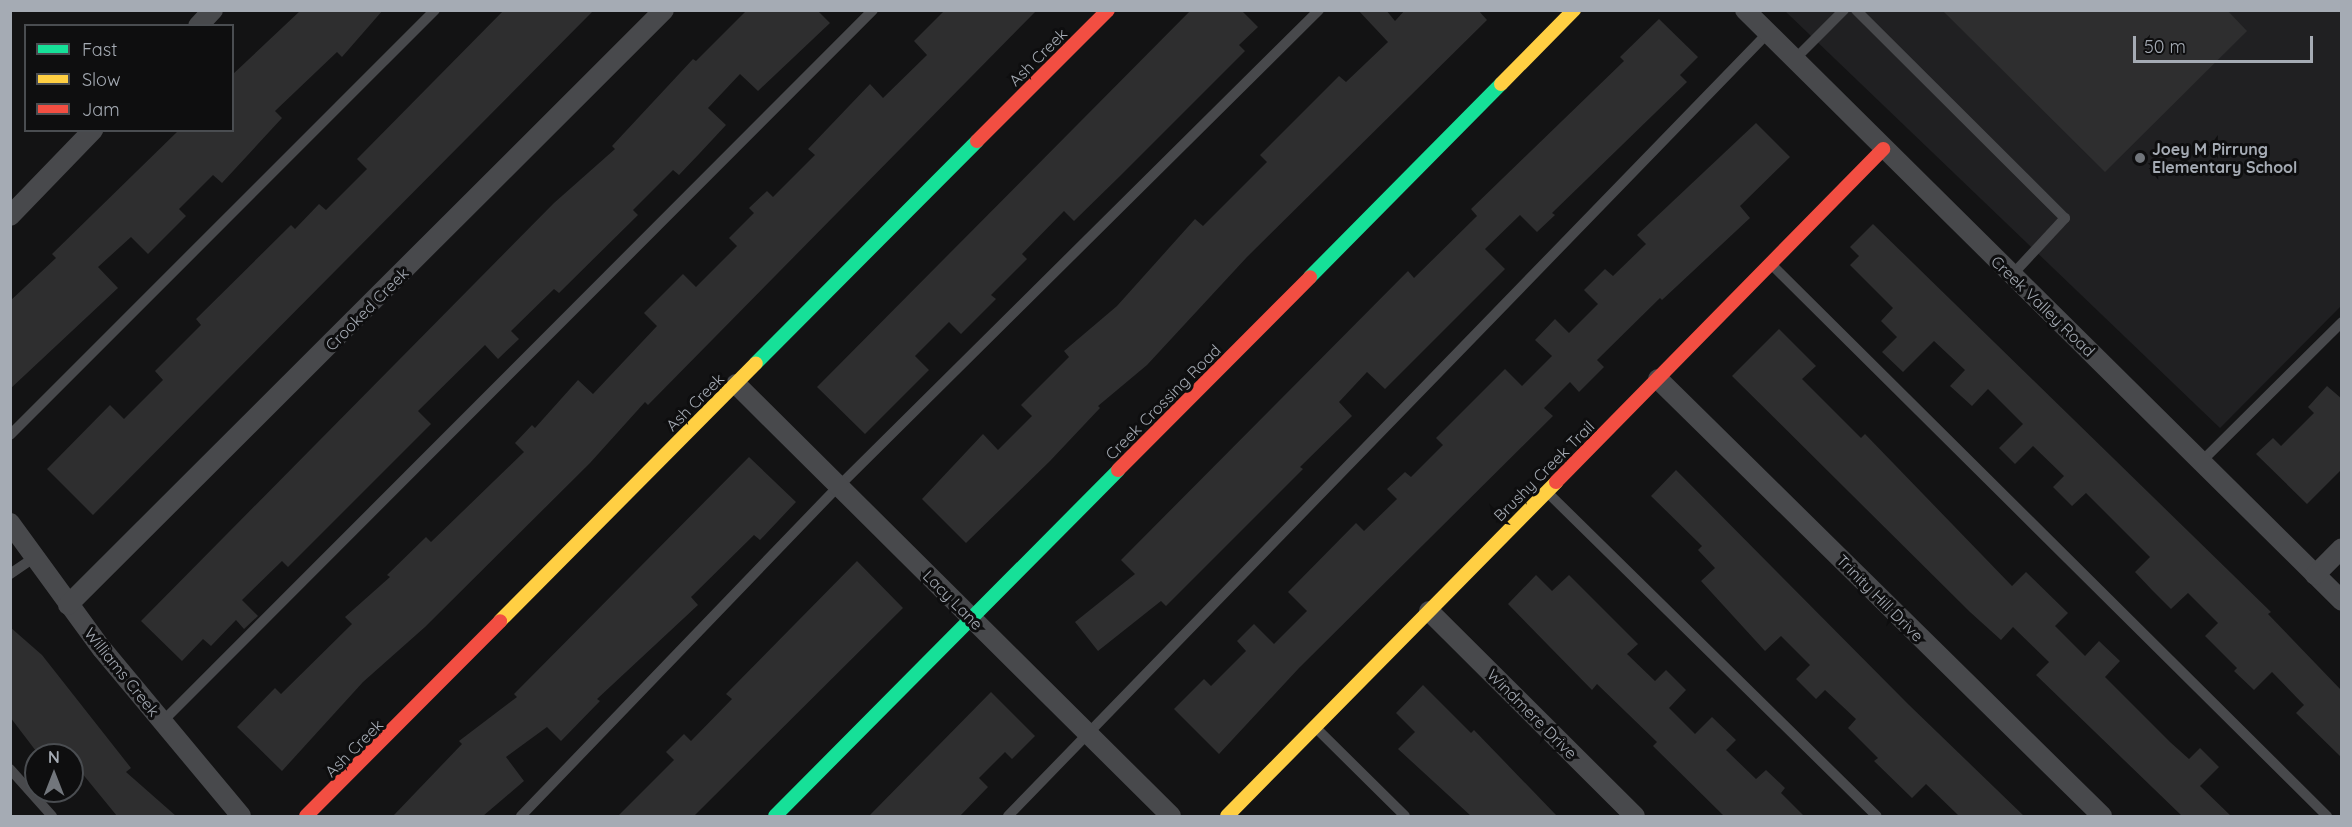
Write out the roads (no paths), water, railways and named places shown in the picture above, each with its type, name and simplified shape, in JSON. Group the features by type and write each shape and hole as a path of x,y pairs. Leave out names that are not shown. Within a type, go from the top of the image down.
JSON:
{"street":[{"path":"200,24 213,10"},
{"name":"Crooked Creek","path":"68,604 664,10"},
{"name":"Ash Creek","path":"306,816 1108,10"},
{"name":"Creek Crossing Road","path":"775,816 1574,10"},
{"name":"Creek Valley Road","path":"1745,10 1793,61 2342,601"},
{"path":"10,216 91,132"},
{"name":"Brushy Creek Trail","path":"1227,816 1883,149"},
{"name":"Trinity Hill Drive","path":"1658,380 2102,816"},
{"name":"Lacy Lane","path":"736,384 1171,816"},
{"name":"Williams Creek","path":"10,523 68,604 241,816"},
{"path":"2315,575 2342,548"},
{"name":"Windmere Drive","path":"1429,611 1635,816"}],"lane":[{"path":"10,435 435,10"},
{"path":"162,722 873,10"},
{"path":"521,816 839,486 1319,10"},
{"path":"1793,61 1844,10"},
{"path":"1856,10 2065,218 2012,275"},
{"path":"1008,816 1767,34"},
{"path":"1771,264 2327,816"},
{"path":"2202,461 2342,322"},
{"path":"1547,492 1877,816"},
{"path":"10,574 35,557"},
{"path":"1315,727 1405,816"},
{"path":"10,769 52,816"}],"place":[{"name":"Joey M Pirrung Elementary School","path":"2140,158"}]}
